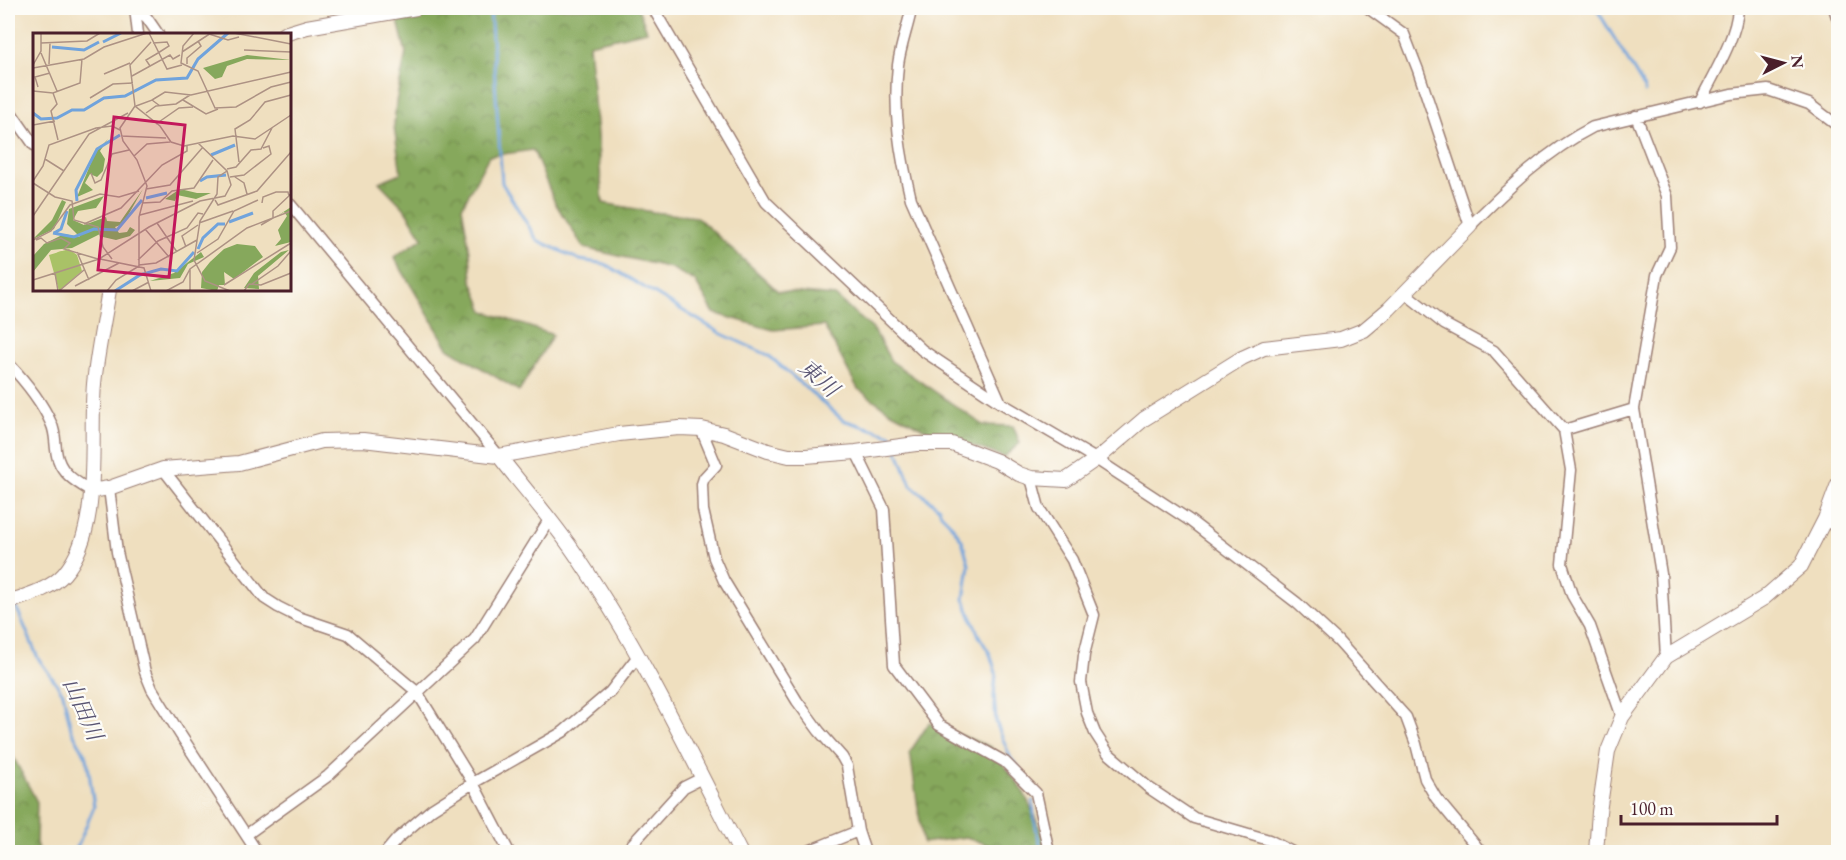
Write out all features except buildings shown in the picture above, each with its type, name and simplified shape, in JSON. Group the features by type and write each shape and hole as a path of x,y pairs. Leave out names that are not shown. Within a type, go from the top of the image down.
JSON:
{"street":[{"path":"136,8 138,33"},
{"path":"136,8 147,18 157,33"},
{"path":"287,33 307,27 416,8"},
{"path":"653,8 766,202 922,350 1001,403 1096,459 1189,520 1297,603 1338,641 1406,717 1425,779 1436,798 1481,852"},
{"path":"910,8 898,64 896,119 902,164 911,199 1001,403"},
{"path":"1368,8 1404,34 1470,226"},
{"path":"1700,102 1725,51 1738,17 1738,8"},
{"path":"1834,8 1839,20"},
{"path":"8,363 42,405 52,426 57,442 58,459 64,472 91,491 109,488 163,469 239,464 321,441 363,440 499,456 620,434 680,428 701,429 724,434 768,451 789,456 856,452 916,444 952,444 997,460 1019,474 1031,478 1066,480 1096,459 1143,418 1242,358 1264,348 1341,339 1364,330 1405,293 1513,183 1572,138 1593,127 1731,94 1768,90 1809,104 1839,126"},
{"path":"8,108 33,144"},
{"path":"1636,116 1667,196 1670,247 1657,275 1634,409 1661,574 1666,657"},
{"path":"291,205 499,456 584,567 638,656 740,852"},
{"path":"10,601 45,588 63,576 76,557 87,531 91,491 94,384 109,291"},
{"path":"1405,293 1444,324 1494,351 1564,430 1571,470 1562,564 1572,596 1590,626 1622,717"},
{"path":"1564,430 1634,409"},
{"path":"701,429 716,465 704,477 702,484 703,510 714,558 724,581 797,701 847,766 858,831 865,852"},
{"path":"856,452 884,509 894,665 939,725 1005,762 1036,794 1048,852"},
{"path":"163,469 264,598 298,617 348,634 417,692 473,783 508,852"},
{"path":"1031,478 1040,508 1072,560 1094,615 1080,682 1086,713 1095,734 1108,753 1149,788 1194,818 1269,840 1292,852"},
{"path":"1596,852 1608,751 1622,717 1666,657 1764,598 1801,566 1825,519 1839,484"},
{"path":"109,488 117,552 145,672 152,689 256,852"},
{"path":"1825,519 1839,530"},
{"path":"246,835 328,776 475,639 549,520"},
{"path":"386,852 397,839 432,809 563,732 610,692 638,656"},
{"path":"625,852 684,787 702,778"},
{"path":"806,852 858,831"}],"green space":[{"path":"442,8 638,8 647,31 589,44 603,203 697,217 778,291 835,296 874,330 891,361 983,425 1013,426 1020,443 1004,457 924,429 890,411 858,389 824,326 773,330 714,313 695,281 671,268 584,248 555,203 533,150 489,156 462,207 470,252 472,281 484,311 553,335 519,391 448,348 394,257 423,238 404,208 379,182 401,173 394,126 396,102 406,53 397,17"},
{"path":"929,723 991,747 1022,789 1052,852 998,852 997,848 966,837 923,843 910,752"},
{"path":"8,747 37,802 36,843 39,852 8,852"}],"waterway":[{"name":"東川","path":"490,8 502,183 537,240 580,260 605,264 722,334 768,355 843,420 891,435 894,443"},
{"path":"1596,8 1645,92"},
{"name":"東川","path":"897,449 911,485 939,508 941,514 962,540 969,565 964,599 979,636 990,654 996,673 994,696 996,722 1011,759 1019,768"},
{"name":"山田川","path":"8,585 12,598"},
{"name":"山田川","path":"15,604 38,658 63,693 71,729 87,758 94,807 75,852"},
{"name":"東川","path":"1033,801 1034,819 1042,852"}]}
